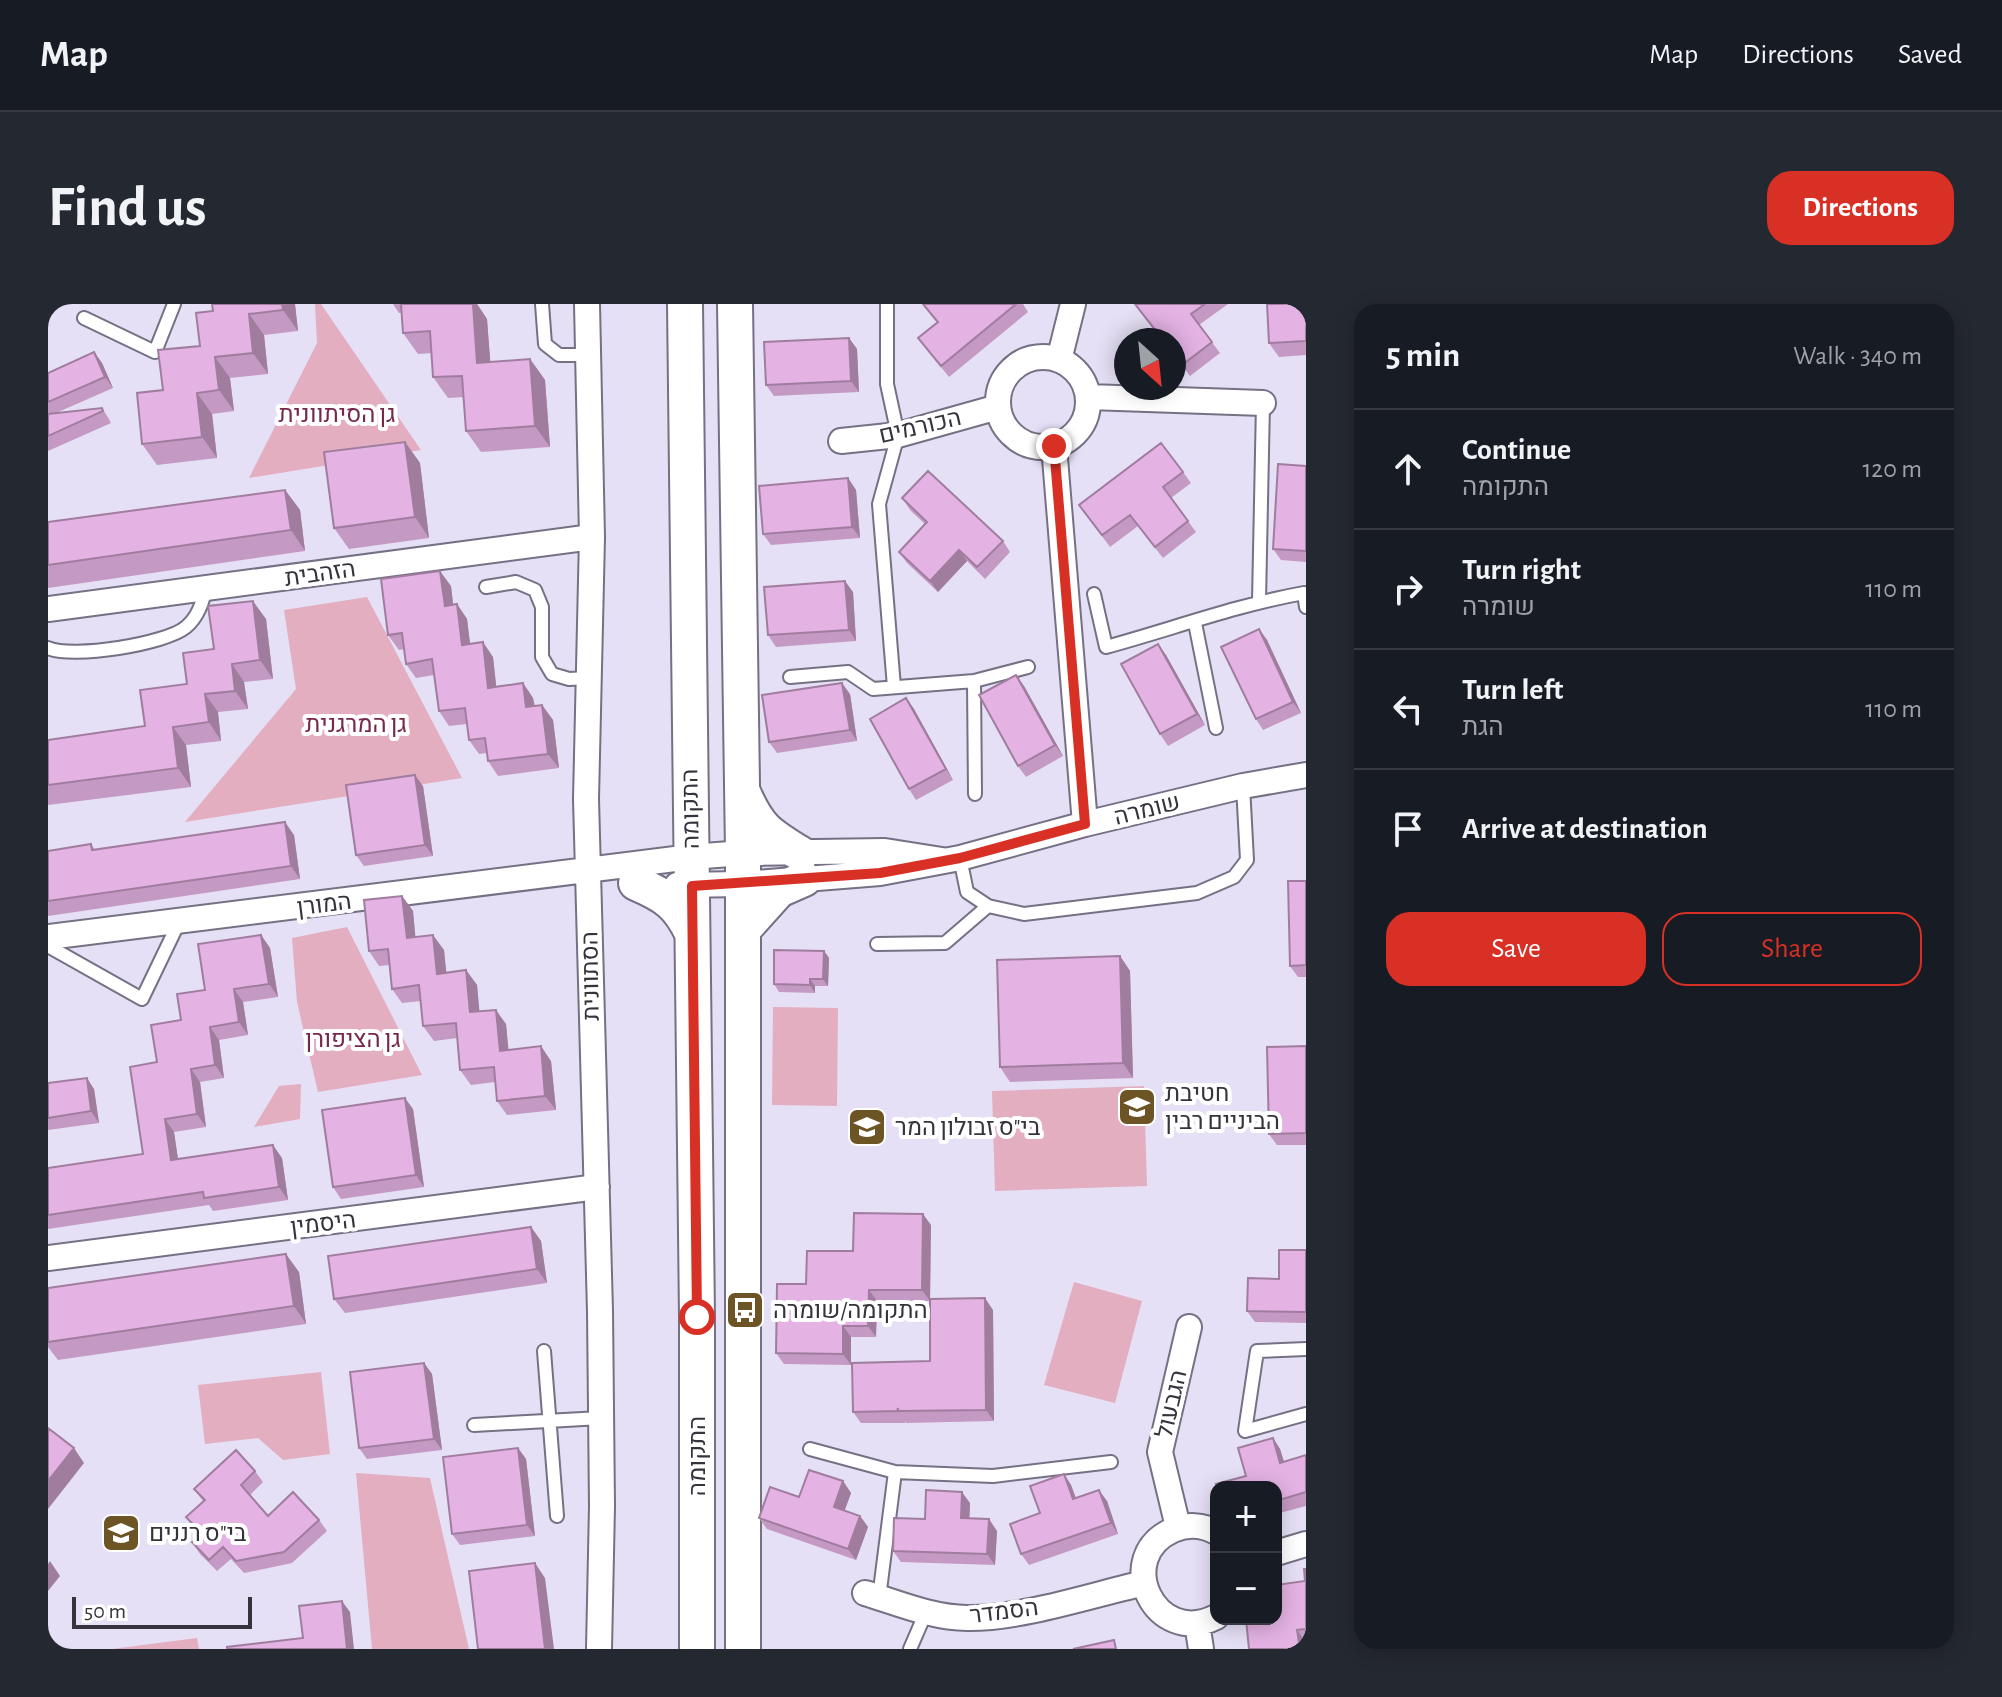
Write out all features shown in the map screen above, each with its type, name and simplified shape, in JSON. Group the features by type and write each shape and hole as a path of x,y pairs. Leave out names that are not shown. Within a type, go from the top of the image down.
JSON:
{"street":[{"name":"הסתוונית","path":"587,304 592,537 586,799 594,870 602,1506 599,1649"},
{"name":"התקומה","path":"685,304 697,1317 697,1649"},
{"name":"התקומה","path":"735,304 743,868 743,1649"},
{"path":"1059,360 1073,304"},
{"path":"1044,357 1059,360 1079,374 1089,397 1084,423 1076,433 1054,446 1038,447 1024,443 1011,434 1002,422 998,407 999,392 1015,366 1029,359 1044,357"},
{"path":"1089,397 1263,403"},
{"name":"הכורמים","path":"841,441 898,435 998,407"},
{"path":"1054,446 1085,824"},
{"name":"הזהבית","path":"48,609 592,537"},
{"name":"שומרה","path":"691,871 802,866 880,873 951,859 1243,786 1306,775"},
{"path":"742,789 755,820 802,866 743,930"},
{"name":"המורן","path":"48,937 594,870 691,871"},
{"name":"המורן","path":"594,870 636,883 691,871"},
{"path":"636,883 659,893 682,911 692,933"},
{"name":"היסמין","path":"48,1258 597,1187"},
{"name":"הגבעול","path":"1178,1527 1160,1452 1189,1327"},
{"path":"1201,1649 1206,1620 1175,1620 1164,1615 1154,1606 1144,1583 1143,1569 1155,1543 1165,1534 1178,1527 1194,1526 1210,1530"},
{"path":"1282,1551 1306,1544"},
{"name":"הסמדר","path":"872,1595 926,1612 967,1618 1018,1612 1144,1583"}],"lane":[{"path":"84,318 155,352 174,304"},
{"path":"542,304 545,344 559,355 587,355"},
{"path":"887,304 887,384 898,435 879,504 894,687"},
{"path":"1259,601 1263,403"},
{"path":"486,587 516,582 535,590 542,607 542,657 552,674 569,679 589,678"},
{"path":"48,648 56,652 90,651 168,638 187,626 201,608 206,589"},
{"path":"1094,594 1106,647 1195,623 1259,601 1304,593 1306,607"},
{"path":"1195,623 1216,728"},
{"path":"790,677 848,672 873,689 974,681 1028,667"},
{"path":"974,681 975,794"},
{"path":"951,859 967,892 988,906 1024,914 1197,893 1234,877 1247,860 1243,786"},
{"path":"877,944 945,943 988,906"},
{"path":"48,946 142,999 180,920"},
{"path":"1306,1349 1257,1351 1245,1431 1306,1414"},
{"path":"544,1351 557,1516"},
{"path":"474,1425 601,1418"},
{"path":"810,1449 895,1472 993,1476 1111,1462"},
{"path":"872,1595 895,1472"},
{"path":"910,1649 926,1612"}],"green space":[{"name":"גן הסיתוונית","path":"315,304 321,304 421,450 249,478 317,343"},
{"name":"גן המרגנית","path":"367,597 462,778 185,822 296,689 284,610"},
{"name":"גן הציפורן","path":"347,927 422,1075 318,1092 297,1002 292,938"},
{"path":"773,1007 838,1008 837,1106 772,1105"},
{"path":"301,1084 300,1119 254,1127 279,1086"},
{"path":"1144,1086 1147,1186 995,1191 992,1091"},
{"path":"1074,1282 1142,1301 1115,1403 1044,1385"},
{"path":"321,1372 330,1454 283,1460 258,1438 205,1444 198,1385"},
{"path":"356,1473 430,1478 469,1649 372,1649"},
{"path":"197,1638 199,1649 112,1649"}],"building":[{"path":"212,304 282,304 283,310 249,314 253,353 215,357 219,390 197,393 202,437 142,444 137,393 163,390 158,350 200,346 196,313 213,311"},
{"path":"401,304 473,304 477,363 530,359 535,426 466,431 462,376 433,377 430,331 403,333"},
{"path":"923,304 1016,304 941,366 918,338 938,322"},
{"path":"1135,304 1205,304 1191,314 1212,342 1186,362 1186,328 1154,328"},
{"path":"1267,304 1306,304 1306,341 1269,343"},
{"path":"849,338 851,381 766,385 764,342"},
{"path":"94,352 105,377 48,402 48,373"},
{"path":"102,408 103,411 48,436 48,414"},
{"path":"405,442 415,517 334,528 324,452"},
{"path":"1161,443 1183,472 1163,487 1188,521 1155,547 1130,515 1102,535 1079,505"},
{"path":"1278,464 1306,466 1306,551 1273,549"},
{"path":"928,471 1003,541 977,567 959,550 930,581 899,552 927,522 902,498"},
{"path":"848,478 852,527 763,534 759,486"},
{"path":"285,490 291,530 48,565 48,522"},
{"path":"440,571 445,606 457,604 462,645 483,642 488,688 523,683 526,707 542,705 548,754 488,761 485,738 469,740 465,708 439,711 432,659 406,664 402,633 388,635 381,579"},
{"path":"845,581 849,630 768,635 764,587"},
{"path":"253,601 260,660 232,664 235,691 205,694 209,722 173,727 178,768 48,785 48,740 145,726 140,690 187,684 183,653 214,649 208,606"},
{"path":"1259,629 1293,702 1256,719 1221,647"},
{"path":"1158,644 1197,714 1160,734 1121,664"},
{"path":"1016,675 1055,745 1018,766 979,695"},
{"path":"842,683 850,730 769,742 762,695"},
{"path":"906,698 946,769 909,789 870,719"},
{"path":"415,775 425,845 356,855 346,785"},
{"path":"285,822 291,866 48,901 48,851 91,844 92,850"},
{"path":"1288,881 1306,881 1306,965 1290,966"},
{"path":"402,896 407,938 433,935 437,974 466,970 470,1012 496,1010 500,1051 541,1046 545,1096 497,1101 494,1067 460,1070 456,1023 423,1026 419,985 392,989 388,949 369,951 364,900"},
{"path":"261,935 269,984 234,989 239,1022 210,1027 215,1065 191,1069 197,1114 165,1119 171,1160 273,1145 279,1187 204,1198 203,1192 48,1215 48,1168 143,1154 130,1067 157,1062 151,1025 181,1020 177,994 205,990 198,944"},
{"path":"774,950 824,951 823,979 810,979 810,985 774,984"},
{"path":"1120,956 1123,1063 1000,1067 997,960"},
{"path":"1306,1046 1306,1133 1269,1134 1267,1047"},
{"path":"87,1078 91,1111 48,1118 48,1083"},
{"path":"405,1098 416,1175 333,1187 322,1110"},
{"path":"854,1213 923,1214 922,1290 869,1290 868,1326 843,1326 843,1354 776,1353 777,1284 806,1284 807,1251 853,1251"},
{"path":"531,1227 537,1269 334,1299 328,1256"},
{"path":"1279,1250 1306,1250 1306,1312 1247,1311 1248,1278 1279,1279"},
{"path":"286,1254 294,1306 48,1342 48,1288"},
{"path":"985,1298 986,1410 898,1411 898,1408 897,1411 853,1412 852,1363 930,1361 930,1299"},
{"path":"424,1363 434,1439 359,1448 350,1372"},
{"path":"48,1428 74,1448 48,1481"},
{"path":"1273,1438 1280,1463 1306,1455 1306,1492 1282,1499 1282,1481 1227,1481 1246,1476 1238,1448"},
{"path":"518,1448 527,1525 452,1534 443,1457"},
{"path":"236,1450 255,1471 241,1485 268,1516 293,1492 319,1520 284,1552 236,1561 223,1547 209,1560 192,1542 202,1534 186,1517 205,1500 194,1489"},
{"path":"809,1470 843,1481 834,1507 860,1516 848,1549 759,1518 770,1487 799,1497"},
{"path":"1064,1474 1073,1499 1099,1490 1111,1523 1021,1554 1010,1524 1040,1513 1030,1486"},
{"path":"926,1490 962,1492 961,1518 989,1519 987,1554 893,1551 894,1518 925,1519"},
{"path":"535,1563 545,1649 478,1649 469,1571"},
{"path":"1306,1569 1306,1629 1297,1630 1300,1649 1249,1649 1247,1625 1282,1625 1282,1584 1305,1581"},
{"path":"342,1601 347,1649 227,1649 303,1638 299,1606"},
{"path":"1114,1640 1116,1649 1073,1649"}],"place":[{"name":"חטיבת הביניים רבין","path":"1137,1107"},
{"name":"בי\"ס זבולון המר","path":"867,1127"},
{"name":"התקומה/שומרה","path":"745,1310"},
{"name":"בי\"ס רננים","path":"121,1533"}],"route":[{"path":"697,1317 692,886 880,873 960,858 1085,824 1054,446"}]}
